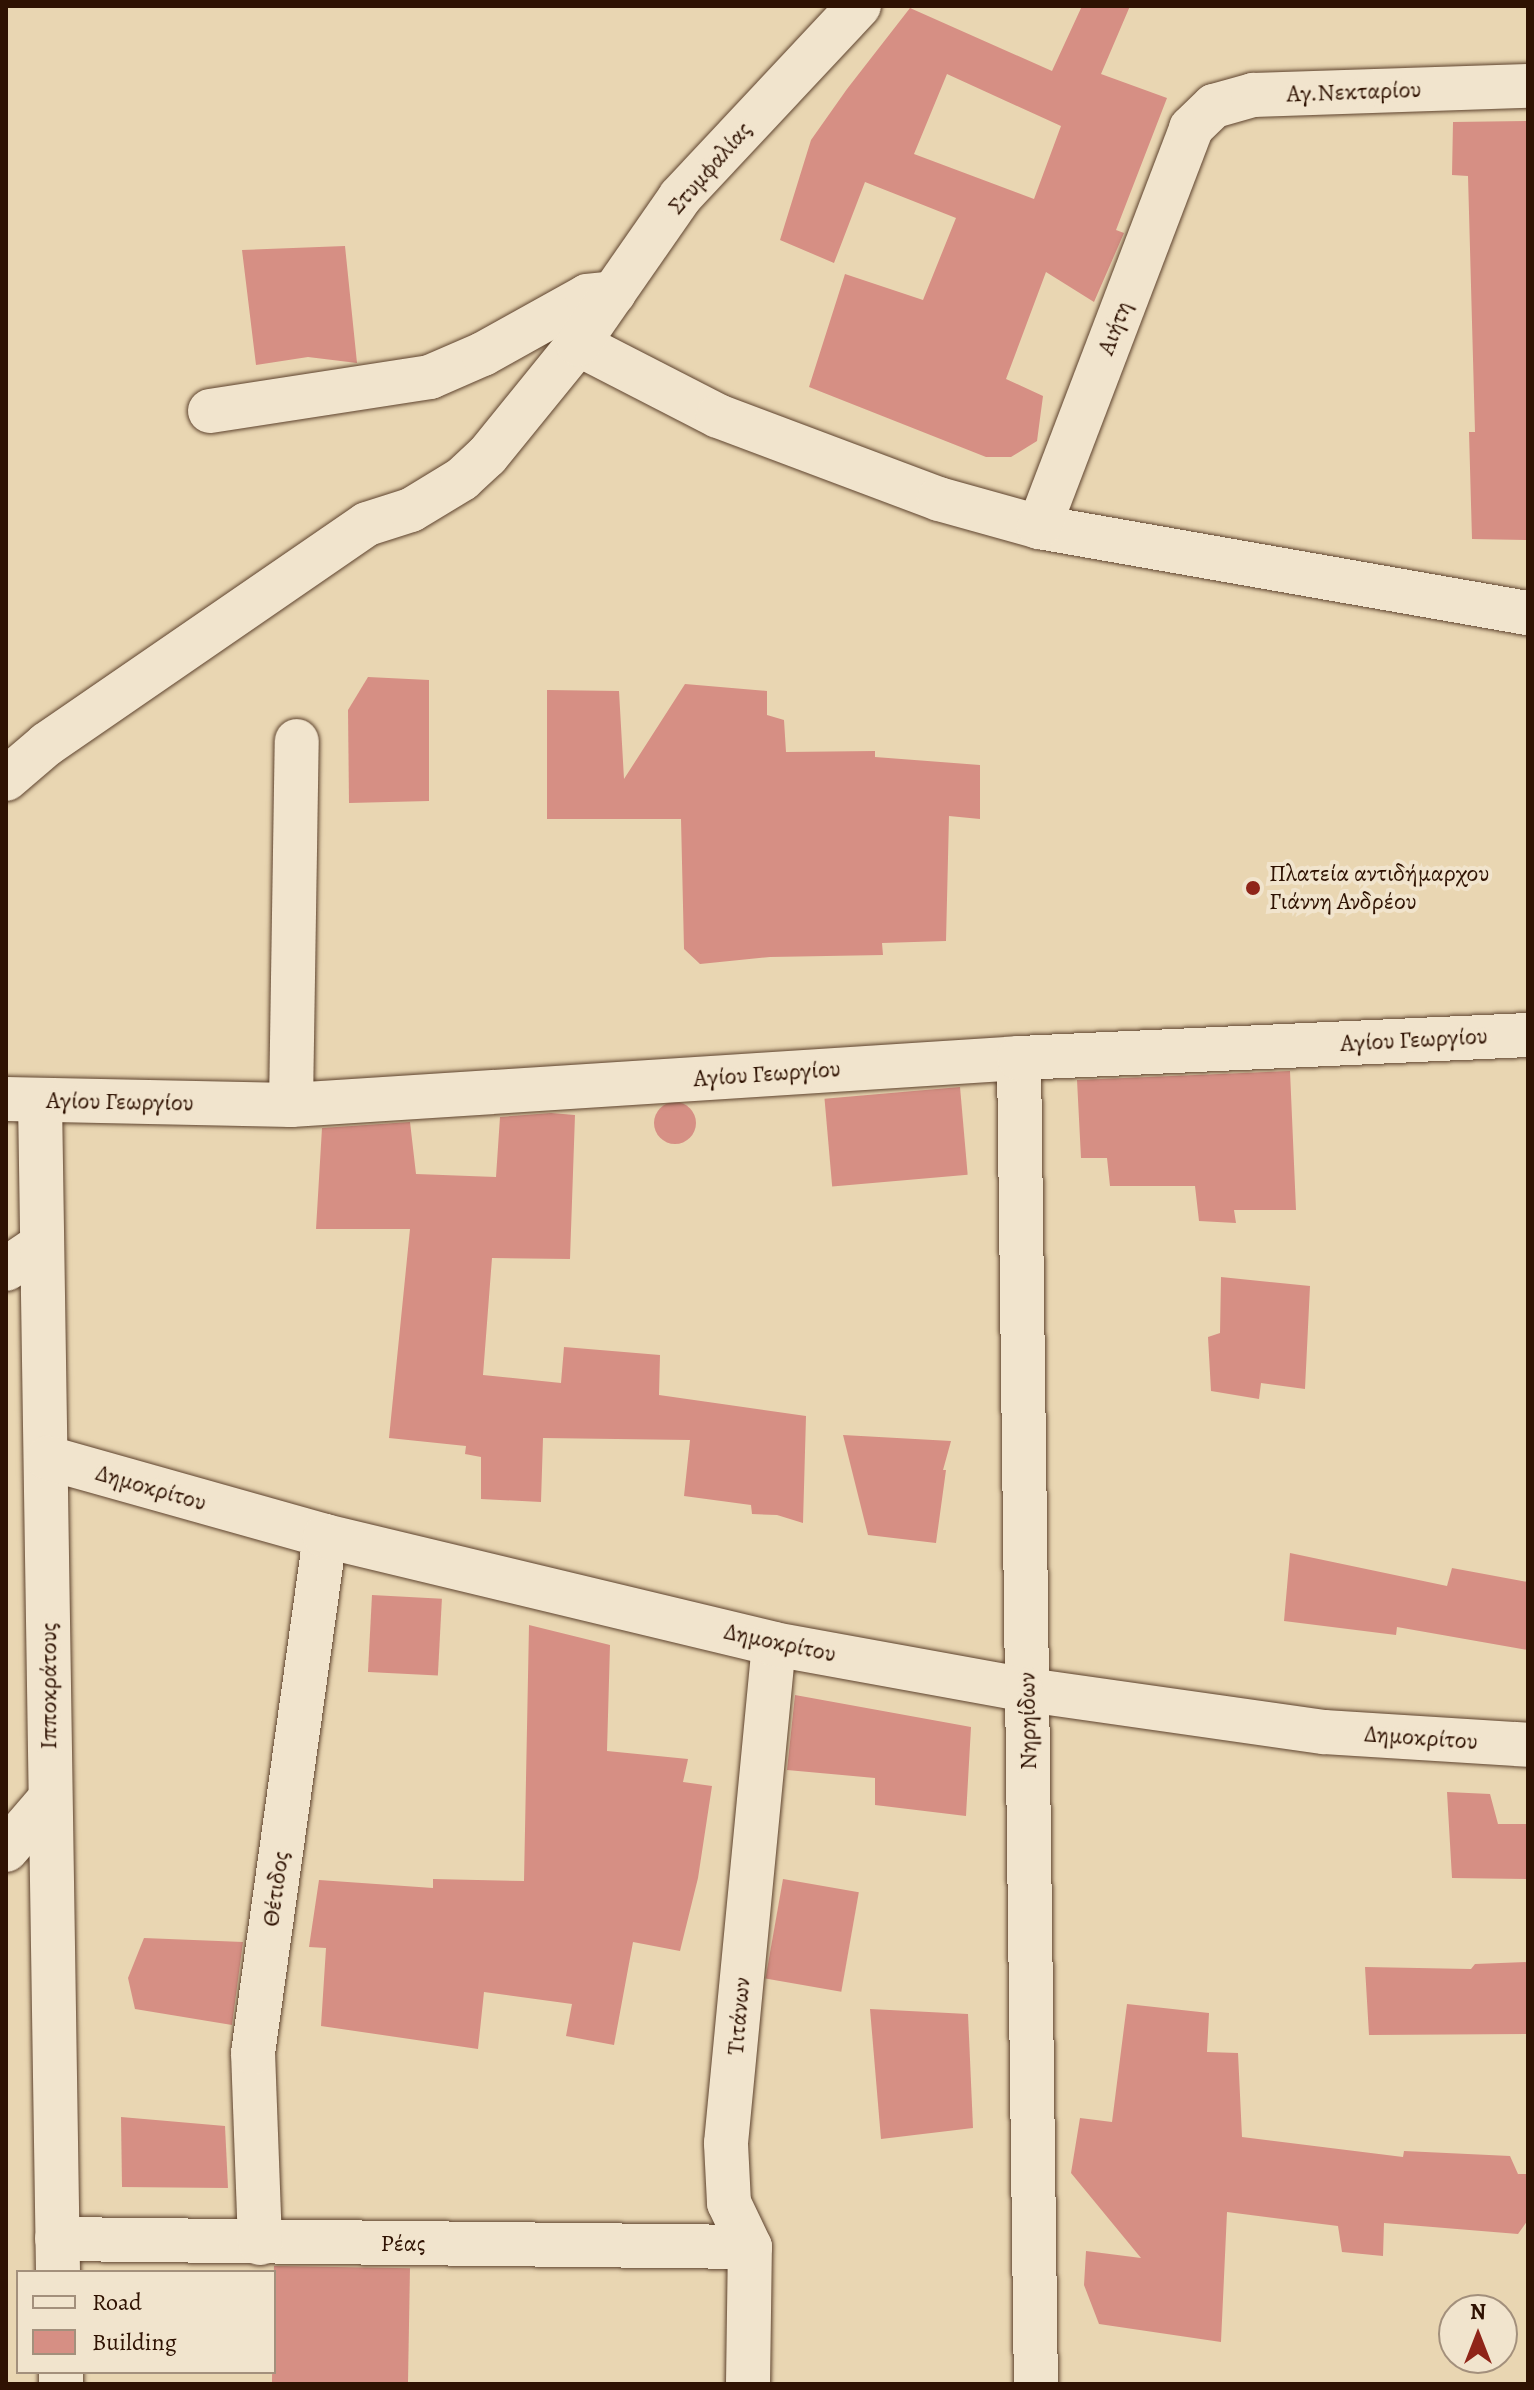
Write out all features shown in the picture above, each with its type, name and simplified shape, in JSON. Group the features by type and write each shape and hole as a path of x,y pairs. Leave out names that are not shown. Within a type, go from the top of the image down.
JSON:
{"street":[{"name":"Στυμφαλίας","path":"6,779 47,744 367,524 411,510 462,479 487,456 578,344 680,197 859,6"},
{"name":"Αγ.Νεκταρίου","path":"1191,128 1214,106 1253,95 1528,86"},
{"name":"Αιήτη","path":"1039,527 1191,128"},
{"path":"210,411 430,377 483,354 587,296 614,293"},
{"path":"578,344 718,416 939,499 1039,527 1528,613"},
{"path":"291,1105 297,741"},
{"name":"Αγίου Γεωργίου","path":"23,1100 291,1105 1019,1058 1528,1035"},
{"name":"Νηρηίδων","path":"1019,1058 1036,2384"},
{"name":"Ιπποκράτους","path":"23,1100 23,1258 48,1458 49,1800 57,2255"},
{"name":"Δημοκρίτου","path":"48,1458 325,1536 774,1644 1028,1690 1324,1732 1528,1745"},
{"name":"Θέτιδος","path":"260,2243 253,2053 325,1536"},
{"name":"Τιτάνων","path":"748,2384 750,2247 729,2203 726,2143 774,1644"},
{"path":"6,1850 49,1800"},
{"name":"Ρέας","path":"57,2255 260,2243 750,2247"}],"building":[{"path":"1082,6 1130,6 1101,74 1167,98 1116,230 1124,233 1094,302 1046,272 1006,379 1043,396 1037,441 1011,457 986,457 809,387 845,274 923,300 956,218 865,182 834,263 780,240 811,140 847,89 910,8 1052,71","holes":["947,74 1061,126 1034,199 914,154"]},
{"path":"1528,121 1528,540 1472,539 1469,432 1475,432 1468,176 1452,175 1453,122"},
{"path":"345,246 357,363 308,357 256,365 242,250"},
{"path":"368,677 429,680 429,801 349,803 348,710"},
{"path":"685,684 767,691 767,715 784,720 786,752 875,751 875,757 980,765 980,819 949,816 946,941 882,943 883,955 770,957 700,964 684,949 681,819 547,819 547,690 619,691 624,779"},
{"path":"1290,1071 1296,1210 1234,1210 1236,1223 1199,1221 1195,1186 1110,1186 1107,1158 1081,1158 1077,1080"},
{"path":"960,1087 968,1175 832,1187 825,1099"},
{"path":"675,1102 690,1108 696,1123 690,1138 675,1144 660,1138 654,1123 660,1108"},
{"path":"551,1113 575,1115 570,1259 492,1258 483,1375 561,1383 564,1347 660,1355 659,1395 806,1416 803,1523 777,1515 752,1514 751,1505 684,1496 690,1440 543,1438 541,1502 481,1499 481,1457 465,1454 466,1446 389,1438 410,1229 316,1229 322,1128 410,1122 416,1174 496,1177 500,1117"},
{"path":"1221,1277 1310,1286 1305,1389 1261,1383 1259,1399 1211,1391 1208,1337 1220,1333"},
{"path":"843,1435 951,1441 943,1470 946,1470 936,1543 868,1535"},
{"path":"1290,1553 1447,1586 1452,1568 1528,1582 1528,1650 1397,1627 1396,1635 1284,1621"},
{"path":"372,1595 442,1599 438,1676 368,1672"},
{"path":"529,1625 610,1645 607,1751 688,1759 683,1782 712,1786 698,1878 680,1951 633,1942 614,2045 566,2036 572,2004 484,1992 478,2049 321,2026 326,1948 309,1947 319,1880 433,1888 433,1879 524,1881"},
{"path":"795,1695 971,1727 966,1816 875,1805 875,1778 787,1770"},
{"path":"1447,1792 1490,1794 1498,1824 1528,1824 1528,1879 1452,1878"},
{"path":"783,1879 859,1892 841,1992 765,1978"},
{"path":"144,1938 243,1942 232,2025 135,2009 128,1978"},
{"path":"1528,1962 1528,2034 1369,2035 1365,1967 1471,1969 1475,1964"},
{"path":"1127,2004 1209,2013 1207,2052 1238,2053 1242,2137 1403,2157 1404,2151 1510,2156 1518,2174 1528,2174 1528,2220 1518,2234 1384,2223 1383,2256 1342,2252 1338,2226 1227,2212 1221,2342 1099,2324 1084,2285 1086,2251 1141,2258 1071,2173 1080,2118 1112,2122"},
{"path":"870,2009 968,2014 973,2128 881,2139"},
{"path":"121,2117 225,2126 228,2188 122,2187"},
{"path":"274,2266 410,2268 408,2384 272,2384 272,2374 276,2374"}],"place":[{"name":"Πλατεία αντιδήμαρχου Γιάννη Ανδρέου","path":"1253,888"}]}
